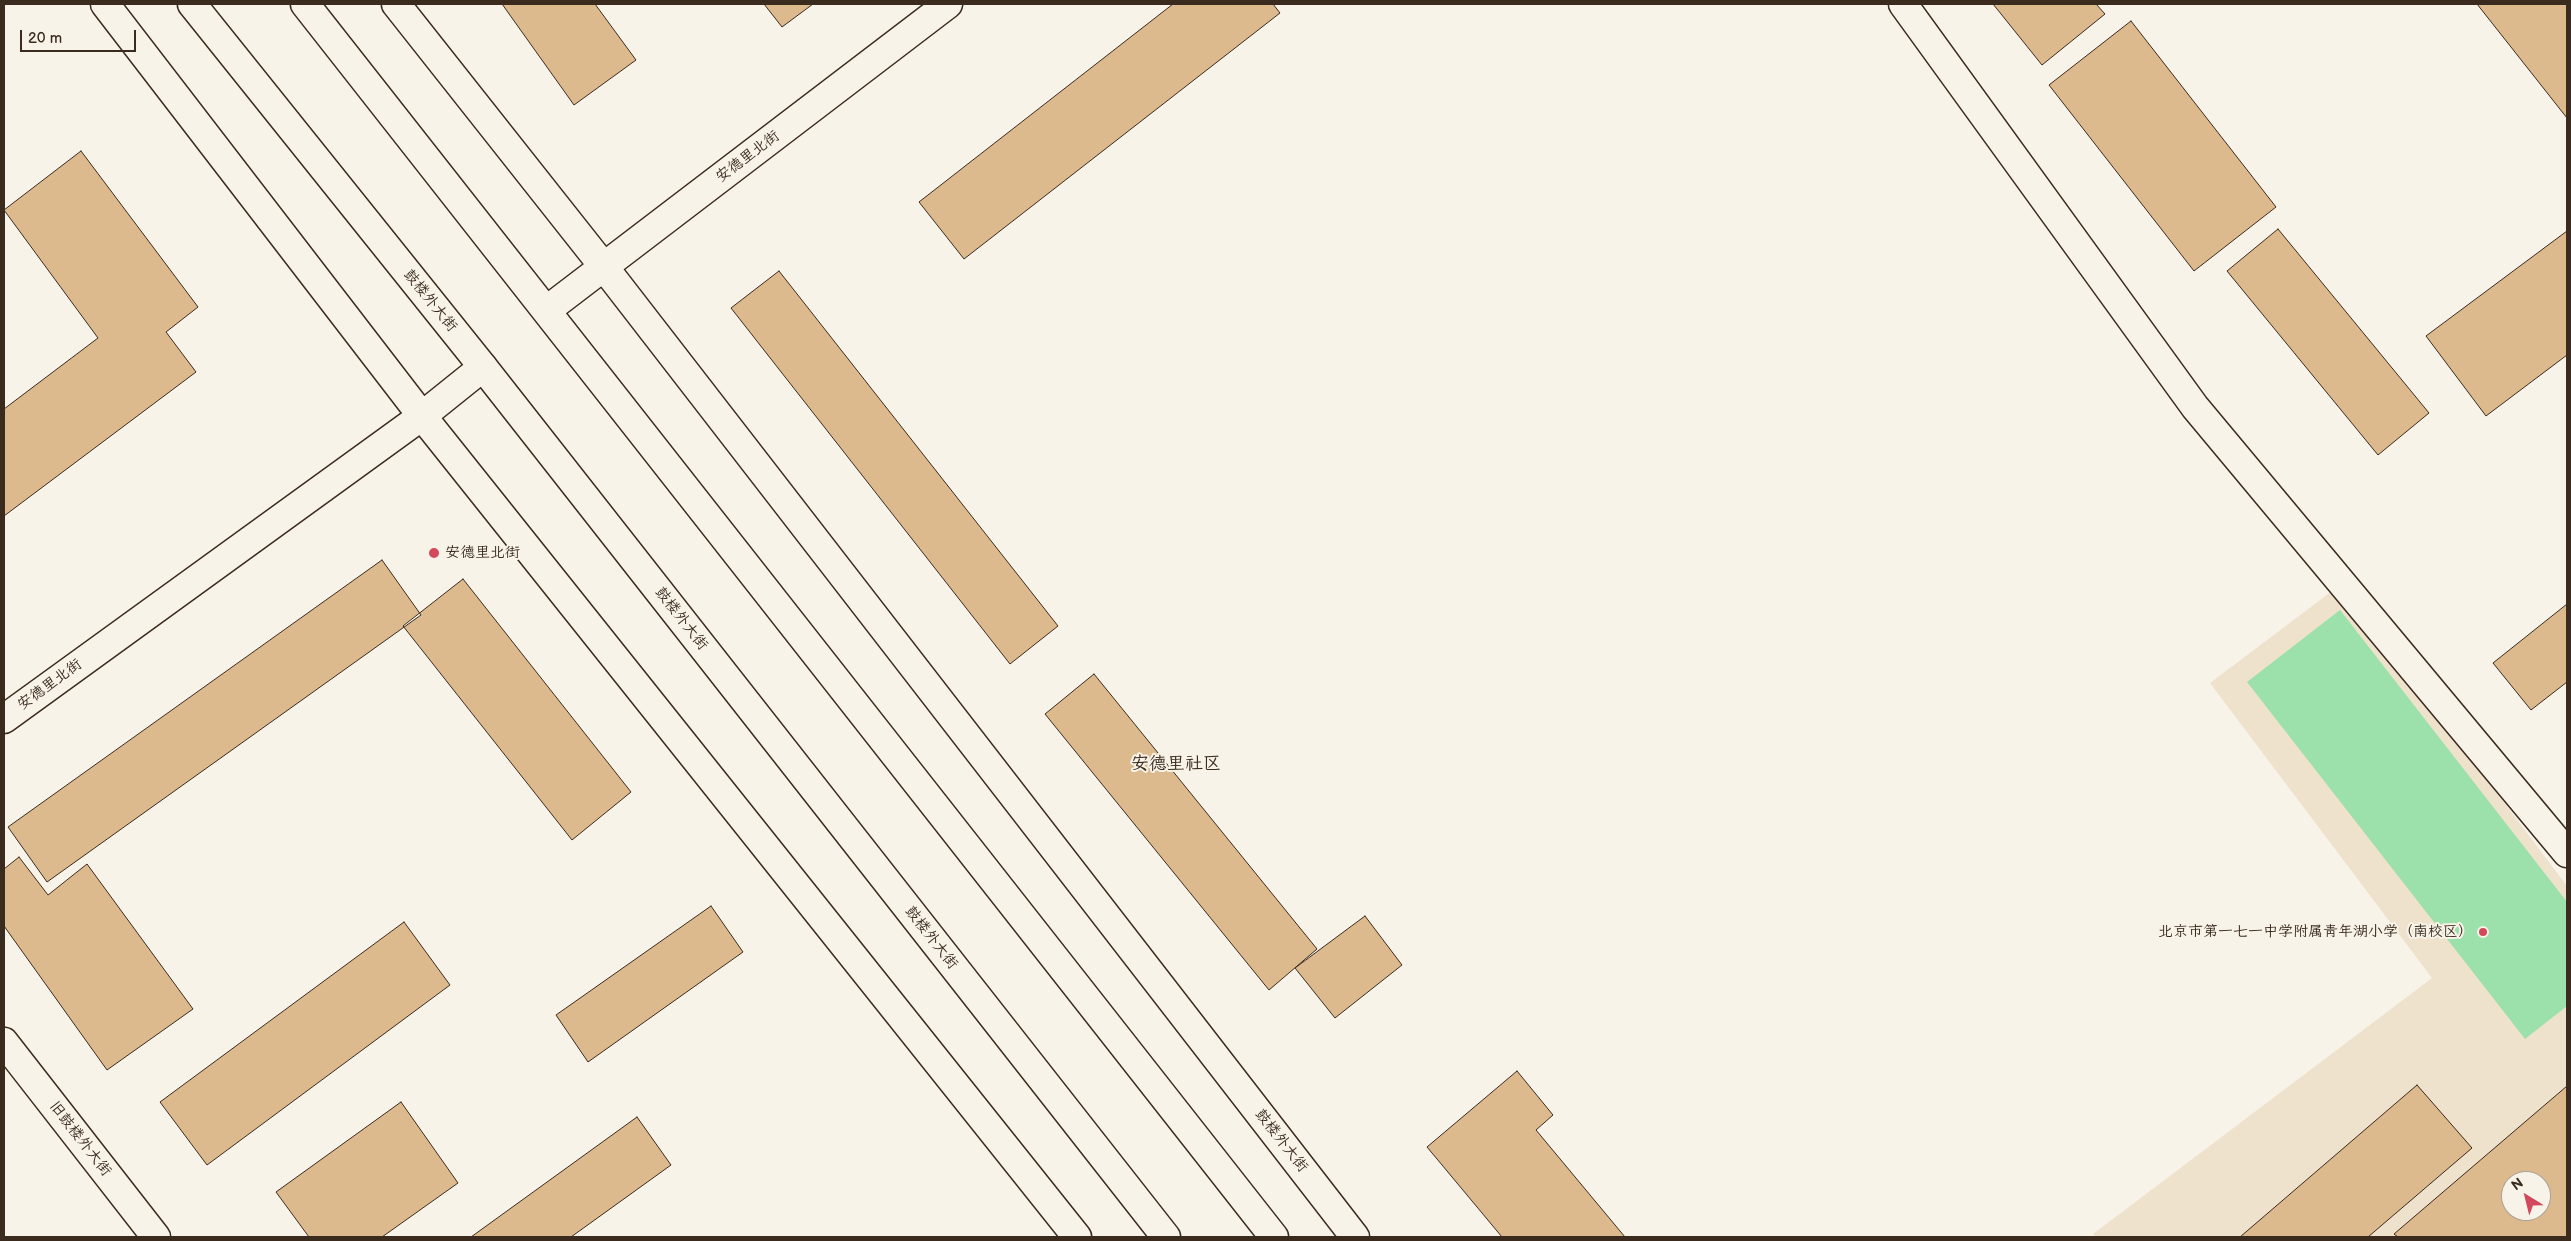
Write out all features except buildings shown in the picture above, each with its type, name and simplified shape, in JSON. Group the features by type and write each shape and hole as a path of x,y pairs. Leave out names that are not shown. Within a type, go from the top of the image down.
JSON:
{"street":[{"path":"105,4 422,416 1077,1237"},
{"name":"鼓楼外大街","path":"192,4 483,367 1166,1237"},
{"path":"304,4 547,310 1274,1237"},
{"name":"鼓楼外大街","path":"396,4 604,267 1356,1237"},
{"name":"安德里北街","path":"547,310 948,4"},
{"path":"1903,4 2195,407 2567,853"},
{"name":"安德里北街","path":"4,719 422,416 483,367"},
{"name":"旧鼓楼外大街","path":"4,1042 156,1237"}],"shaded area":[{"name":"北京市第一七一中学附属青年湖小学（南校区）","path":"2340,585 2567,886 2567,1237 2096,1237 2093,1234 2432,978 2210,683"}],"green space":[{"path":"2340,610 2567,902 2567,1006 2525,1039 2247,682"}],"place":[{"name":"安德里北街","path":"434,553"},
{"name":"北京市第一七一中学附属青年湖小学（南校区）","path":"2483,932"}],"district":[{"name":"安德里社区","path":"1176,764"}]}
